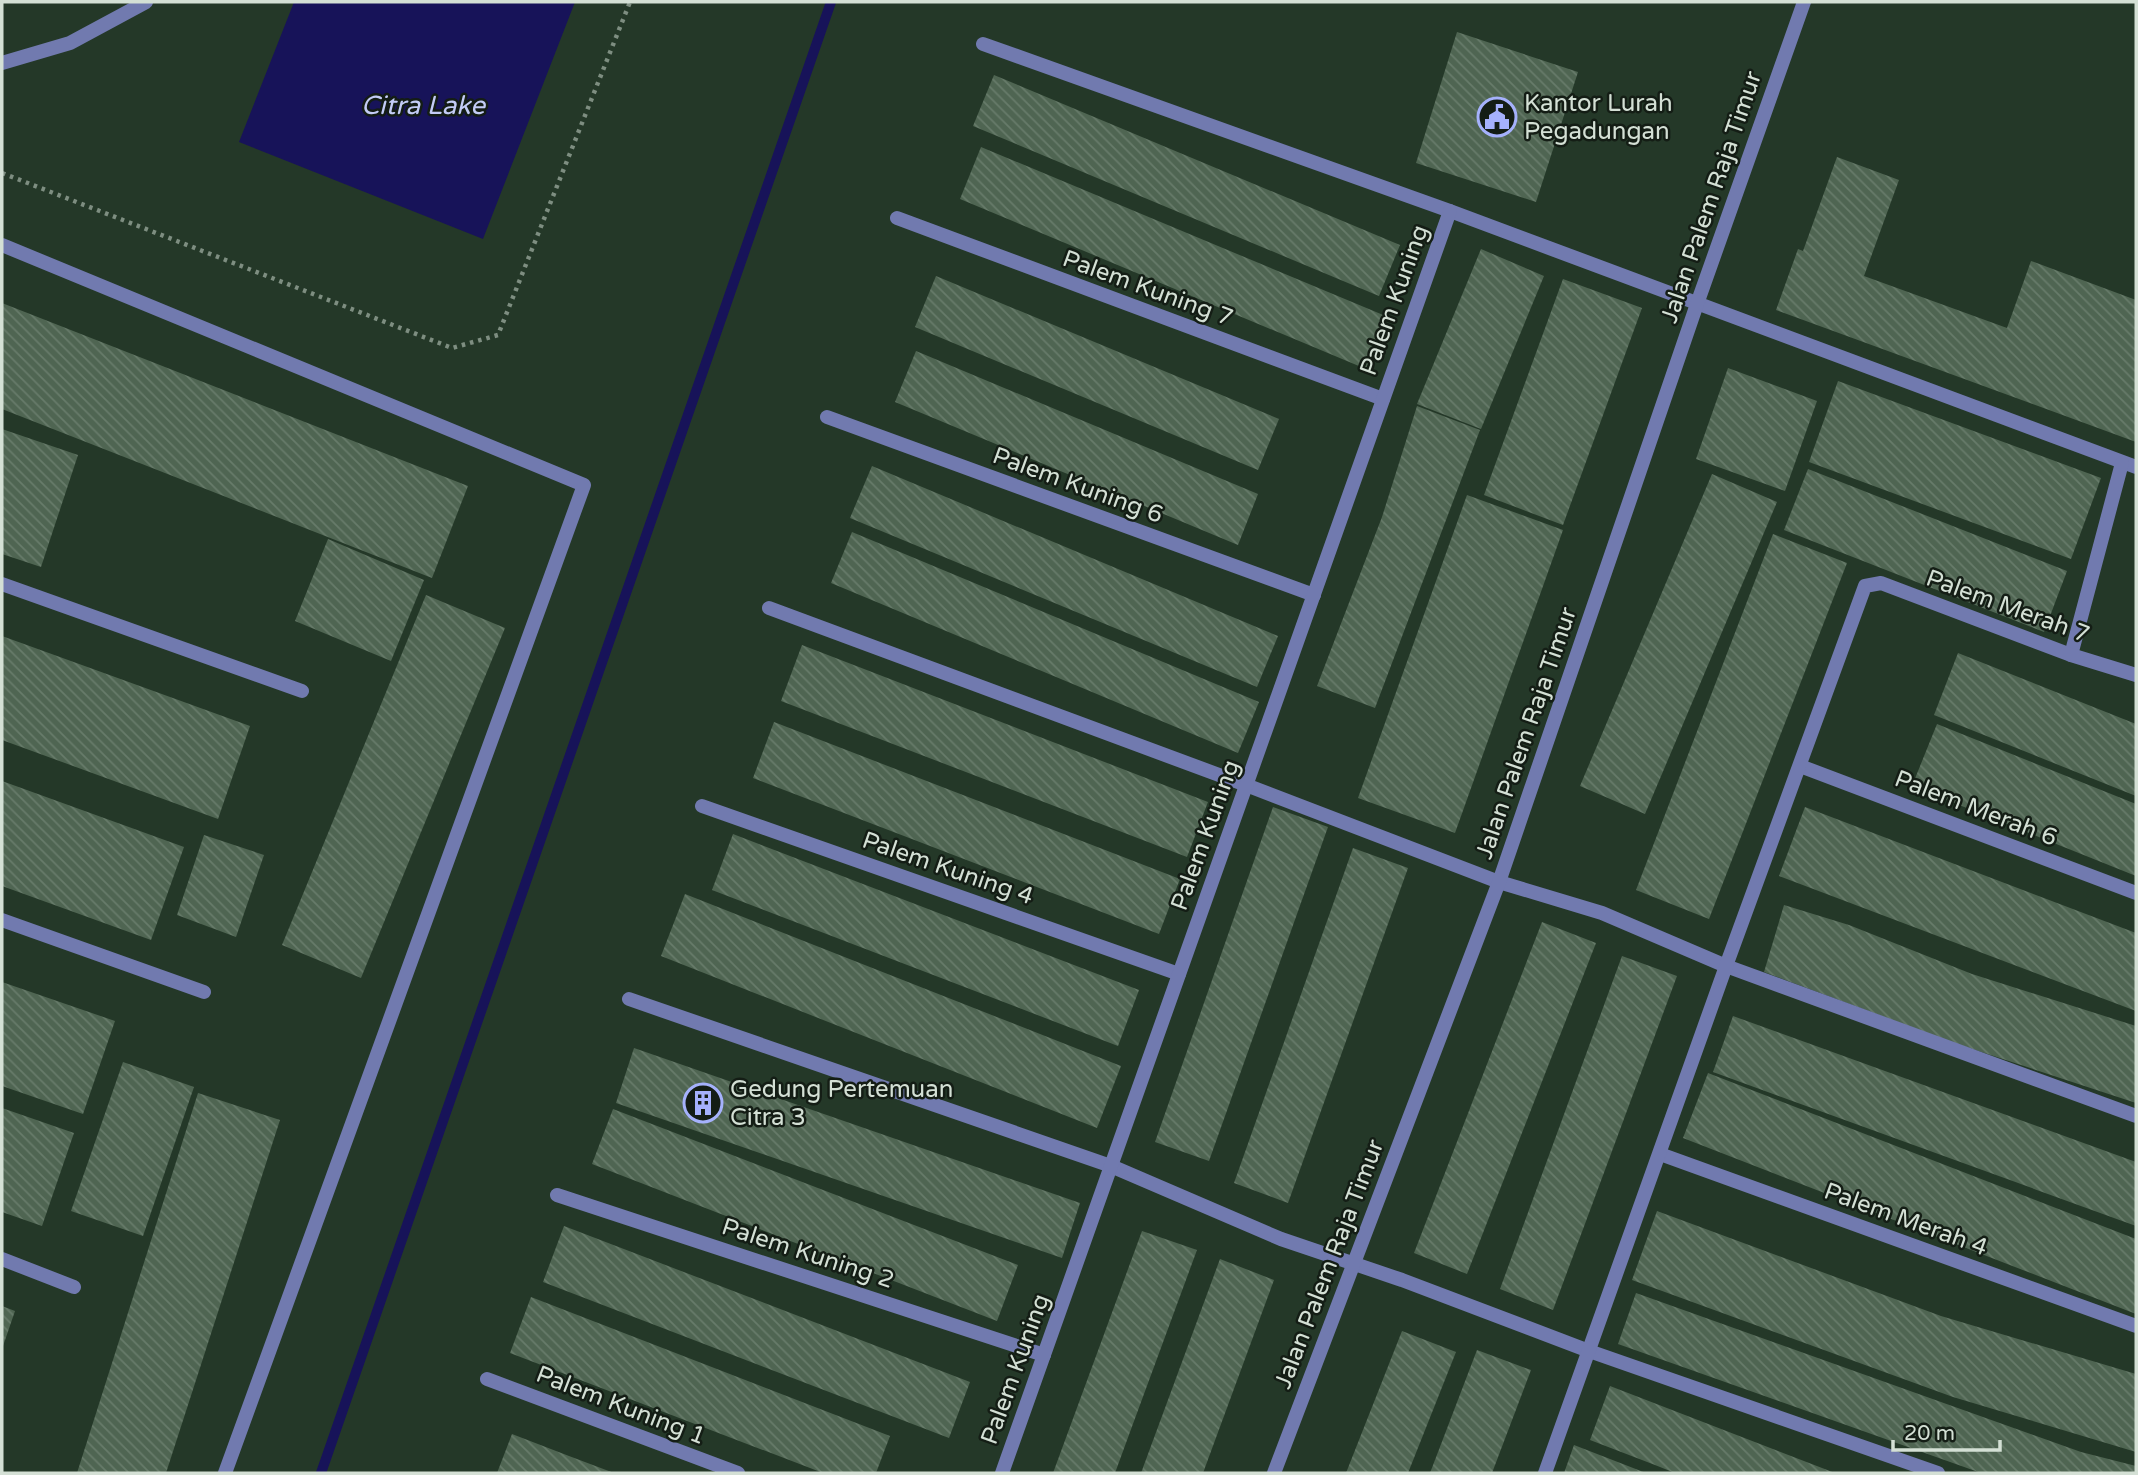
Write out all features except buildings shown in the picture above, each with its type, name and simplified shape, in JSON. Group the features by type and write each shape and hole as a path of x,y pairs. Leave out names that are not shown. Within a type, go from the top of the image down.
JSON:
{"street":[{"path":"2,63 69,43 146,2"},
{"name":"Jalan Palem Raja Timur","path":"1274,1473 1499,882 1697,304 1804,2"},
{"path":"983,44 1450,211 2129,465 2071,655"},
{"name":"Palem Kuning","path":"1002,1473 1450,211"},
{"name":"Palem Kuning 7","path":"897,218 1383,399"},
{"path":"2,245 584,485 225,1473"},
{"name":"Palem Kuning 6","path":"827,417 1314,595"},
{"name":"Palem Merah 7","path":"1800,765 1865,586 1881,583 2071,655 2136,675"},
{"path":"2,584 302,691"},
{"path":"769,608 1247,785 1499,882 1602,913 1726,966 2136,1116"},
{"path":"1545,1473 1800,765"},
{"name":"Palem Merah 6","path":"1800,765 2136,893"},
{"name":"Palem Kuning 4","path":"702,806 1180,974"},
{"path":"2,920 204,992"},
{"path":"629,999 1111,1166 1281,1239 1589,1351 1938,1473"},
{"name":"Palem Merah 4","path":"1660,1154 2136,1326"},
{"name":"Palem Kuning 2","path":"557,1195 1044,1355"},
{"path":"2,1259 74,1287"},
{"name":"Palem Kuning 1","path":"487,1378 738,1473"}],"path":[{"path":"2,173 452,348 498,335 630,2"}],"water":[{"name":"Citra Lake","path":"294,2 575,2 483,239 239,142"}],"waterway":[{"path":"321,1473 831,2"}],"place":[{"name":"Kantor Lurah Pegadungan","path":"1497,117"},
{"name":"Gedung Pertemuan Citra 3","path":"703,1103"}]}
